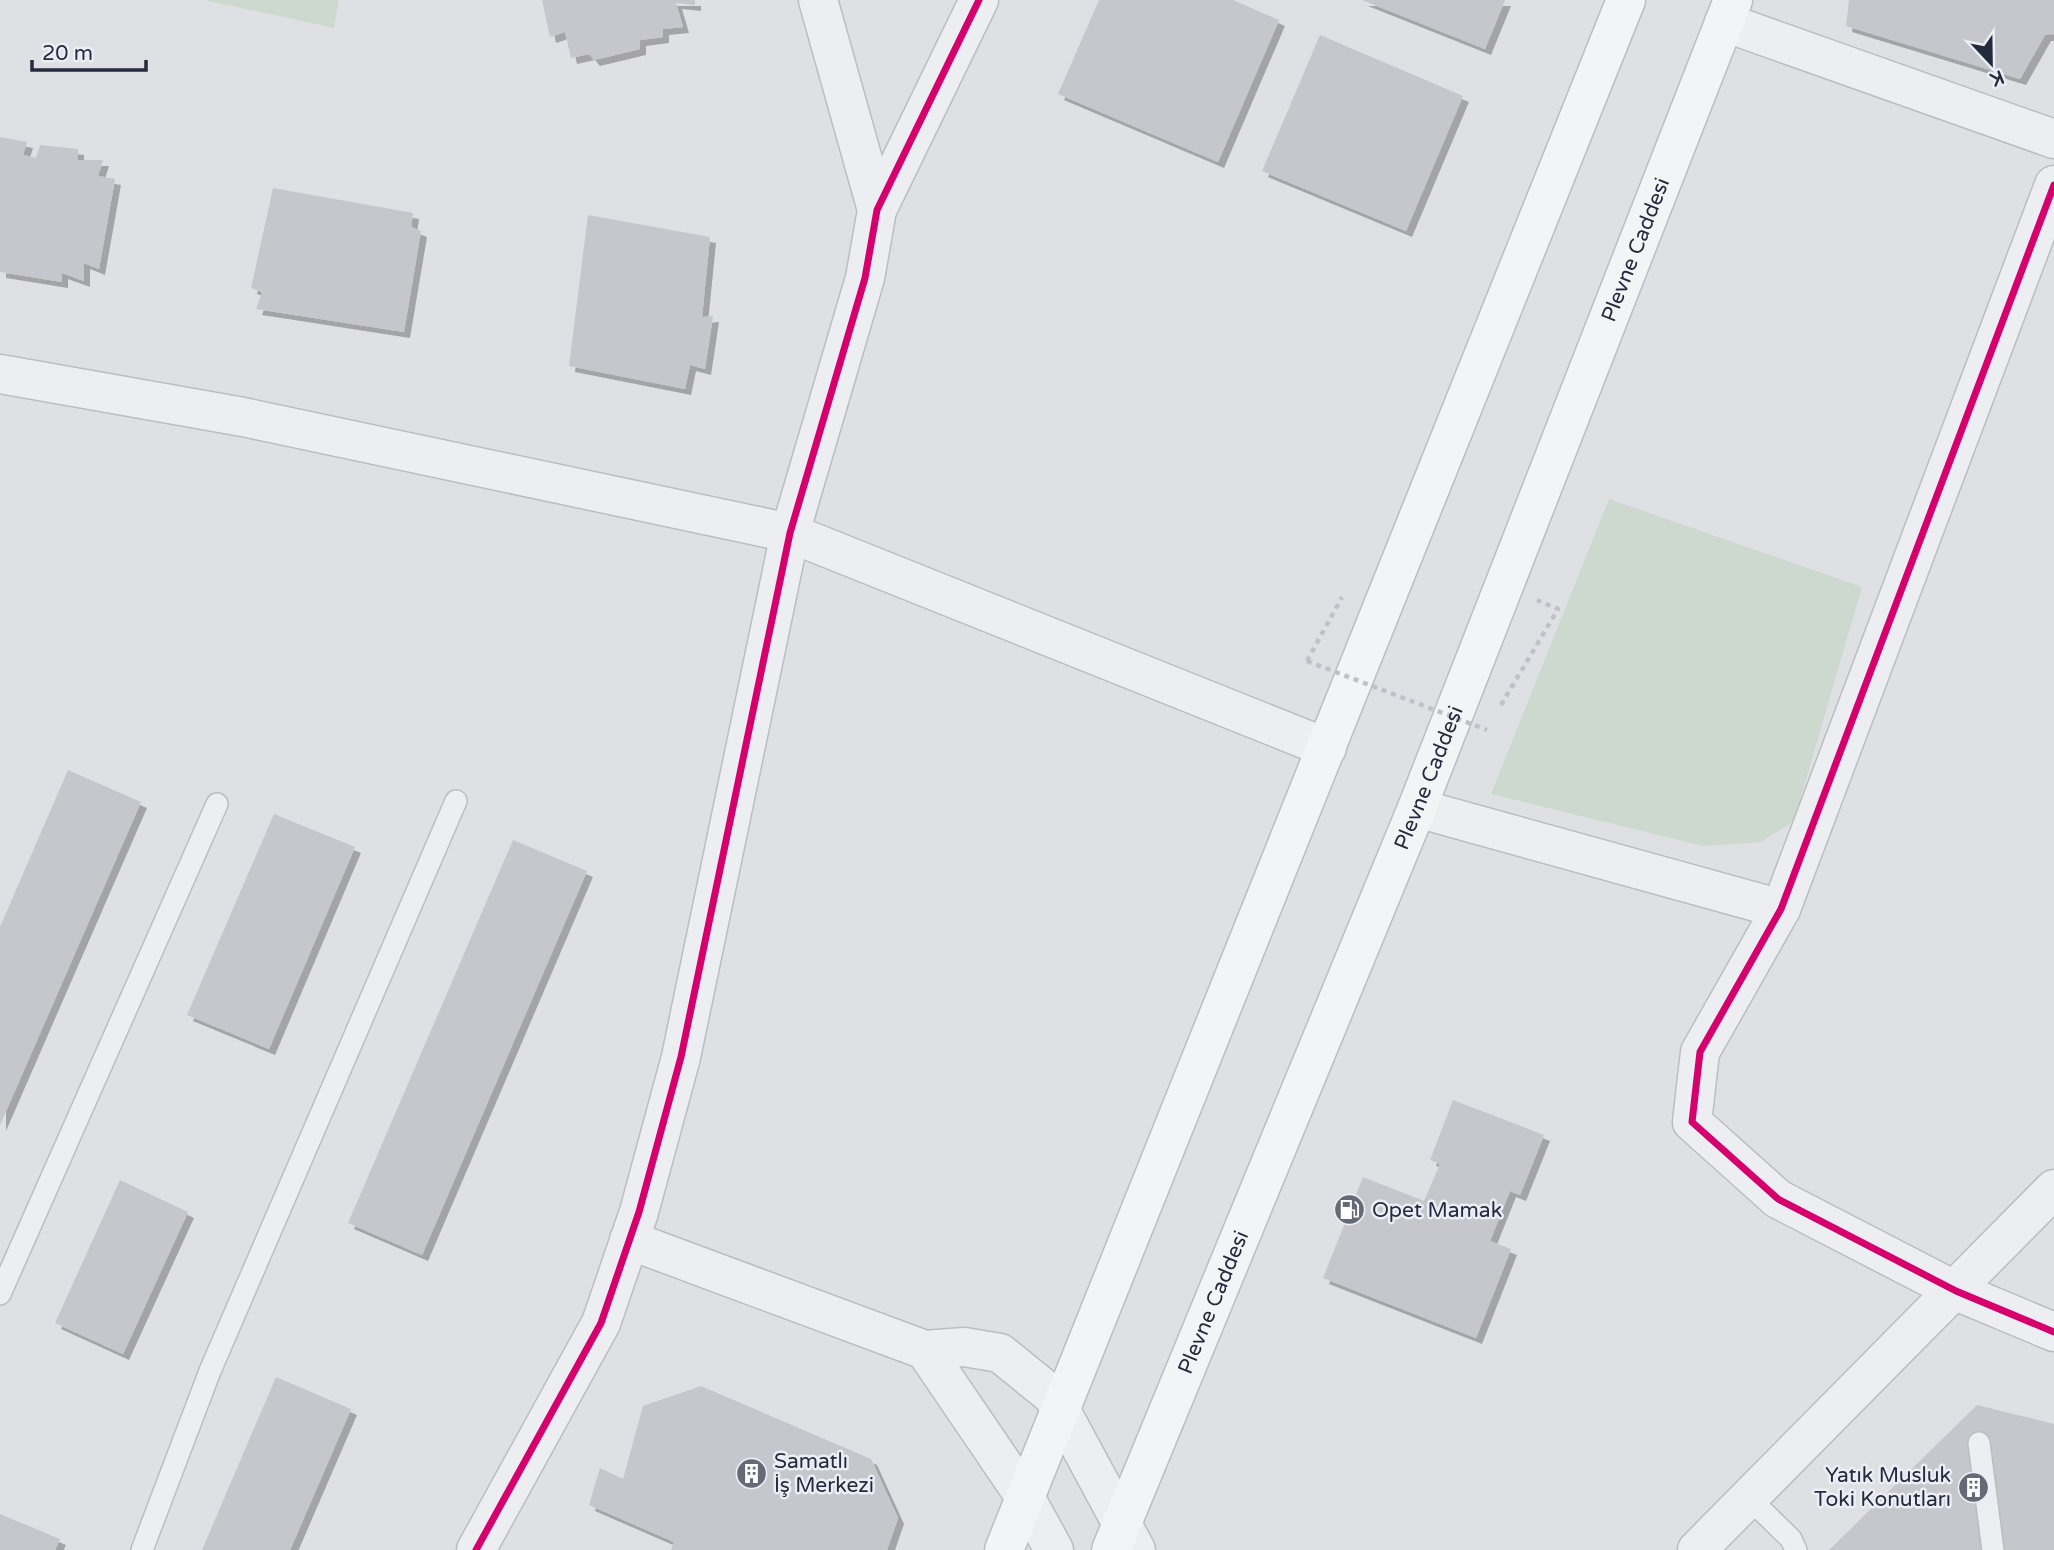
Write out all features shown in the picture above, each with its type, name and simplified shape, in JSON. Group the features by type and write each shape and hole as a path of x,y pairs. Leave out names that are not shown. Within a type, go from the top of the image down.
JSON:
{"main road":[{"path":"1004,1550 1626,0"},
{"name":"Plevne Caddesi","path":"1123,1542 1417,808 1728,11"}],"street":[{"path":"818,0 877,210"},
{"path":"476,1550 601,1323 629,1240 681,1057 790,533 865,278 877,210 979,0"},
{"path":"1728,11 2054,139"},
{"path":"2054,185 1781,909 1700,1052 1692,1122 1778,1199 1956,1291 2054,1332"},
{"path":"0,374 243,417 790,533 1327,748"},
{"path":"1417,808 1781,909"},
{"path":"1697,1550 2054,1189"},
{"path":"629,1240 925,1350 964,1347 1000,1353 1053,1395 1123,1542"},
{"path":"925,1350 1026,1497 1054,1550"}],"lane":[{"path":"142,1550 210,1371 456,801"},
{"path":"0,1294 6,1262 217,804"},
{"path":"1979,1443 1993,1550"},
{"path":"1749,1498 1791,1539 1796,1550"}],"path":[{"path":"1346,589 1307,661 1487,730 1493,719"},
{"path":"1500,708 1558,610"}],"shaded area":[{"path":"204,0 339,0 334,28"},
{"path":"1609,499 1862,587 1794,821 1761,842 1703,846 1491,794"}],"building":[{"path":"542,0 695,0 695,5 676,3 683,27 663,29 663,37 640,40 640,49 594,60 589,54 571,58 565,32 550,37"},
{"path":"1099,0 1233,0 1279,20 1218,162 1058,94"},
{"path":"1362,0 1505,0 1485,49"},
{"path":"1849,0 2054,0 2054,34 2045,35 2020,79 1846,26"},
{"path":"1320,35 1463,96 1406,231 1262,171"},
{"path":"0,137 27,142 23,155 36,158 40,145 78,149 78,160 103,160 98,176 115,179 99,269 84,263 84,281 62,273 62,282 0,272"},
{"path":"273,188 413,213 411,227 421,231 404,332 256,309 262,292 251,288"},
{"path":"588,215 710,237 702,317 713,316 705,369 690,365 685,389 569,366"},
{"path":"68,770 141,802 0,1125 0,927"},
{"path":"274,814 355,847 269,1049 187,1015"},
{"path":"513,840 587,871 422,1255 348,1223"},
{"path":"1453,1100 1544,1135 1520,1195 1510,1191 1490,1241 1511,1249 1476,1338 1323,1278 1363,1177 1424,1201 1440,1164 1430,1160"},
{"path":"120,1180 188,1212 123,1354 55,1323"},
{"path":"276,1377 351,1409 290,1550 202,1550"},
{"name":"Samatlı İş Merkezi","path":"701,1386 871,1459 898,1518 887,1550 671,1550 674,1542 589,1505 600,1468 623,1479 643,1406"},
{"name":"Yatık Musluk Toki Konutları","path":"1977,1405 2054,1424 2054,1550 1829,1550"},
{"path":"0,1514 60,1539 55,1550 0,1550"}],"cycle path":[{"path":"476,1550 601,1323 639,1212 681,1057 790,533 865,278 877,210 979,0"},
{"path":"2054,185 1781,909 1700,1052 1692,1122 1778,1199 1956,1291 2054,1332"}],"place":[{"name":"Opet Mamak","path":"1349,1210"},
{"name":"Samatlı İş Merkezi","path":"751,1473"},
{"name":"Yatık Musluk Toki Konutları","path":"1974,1487"}]}
